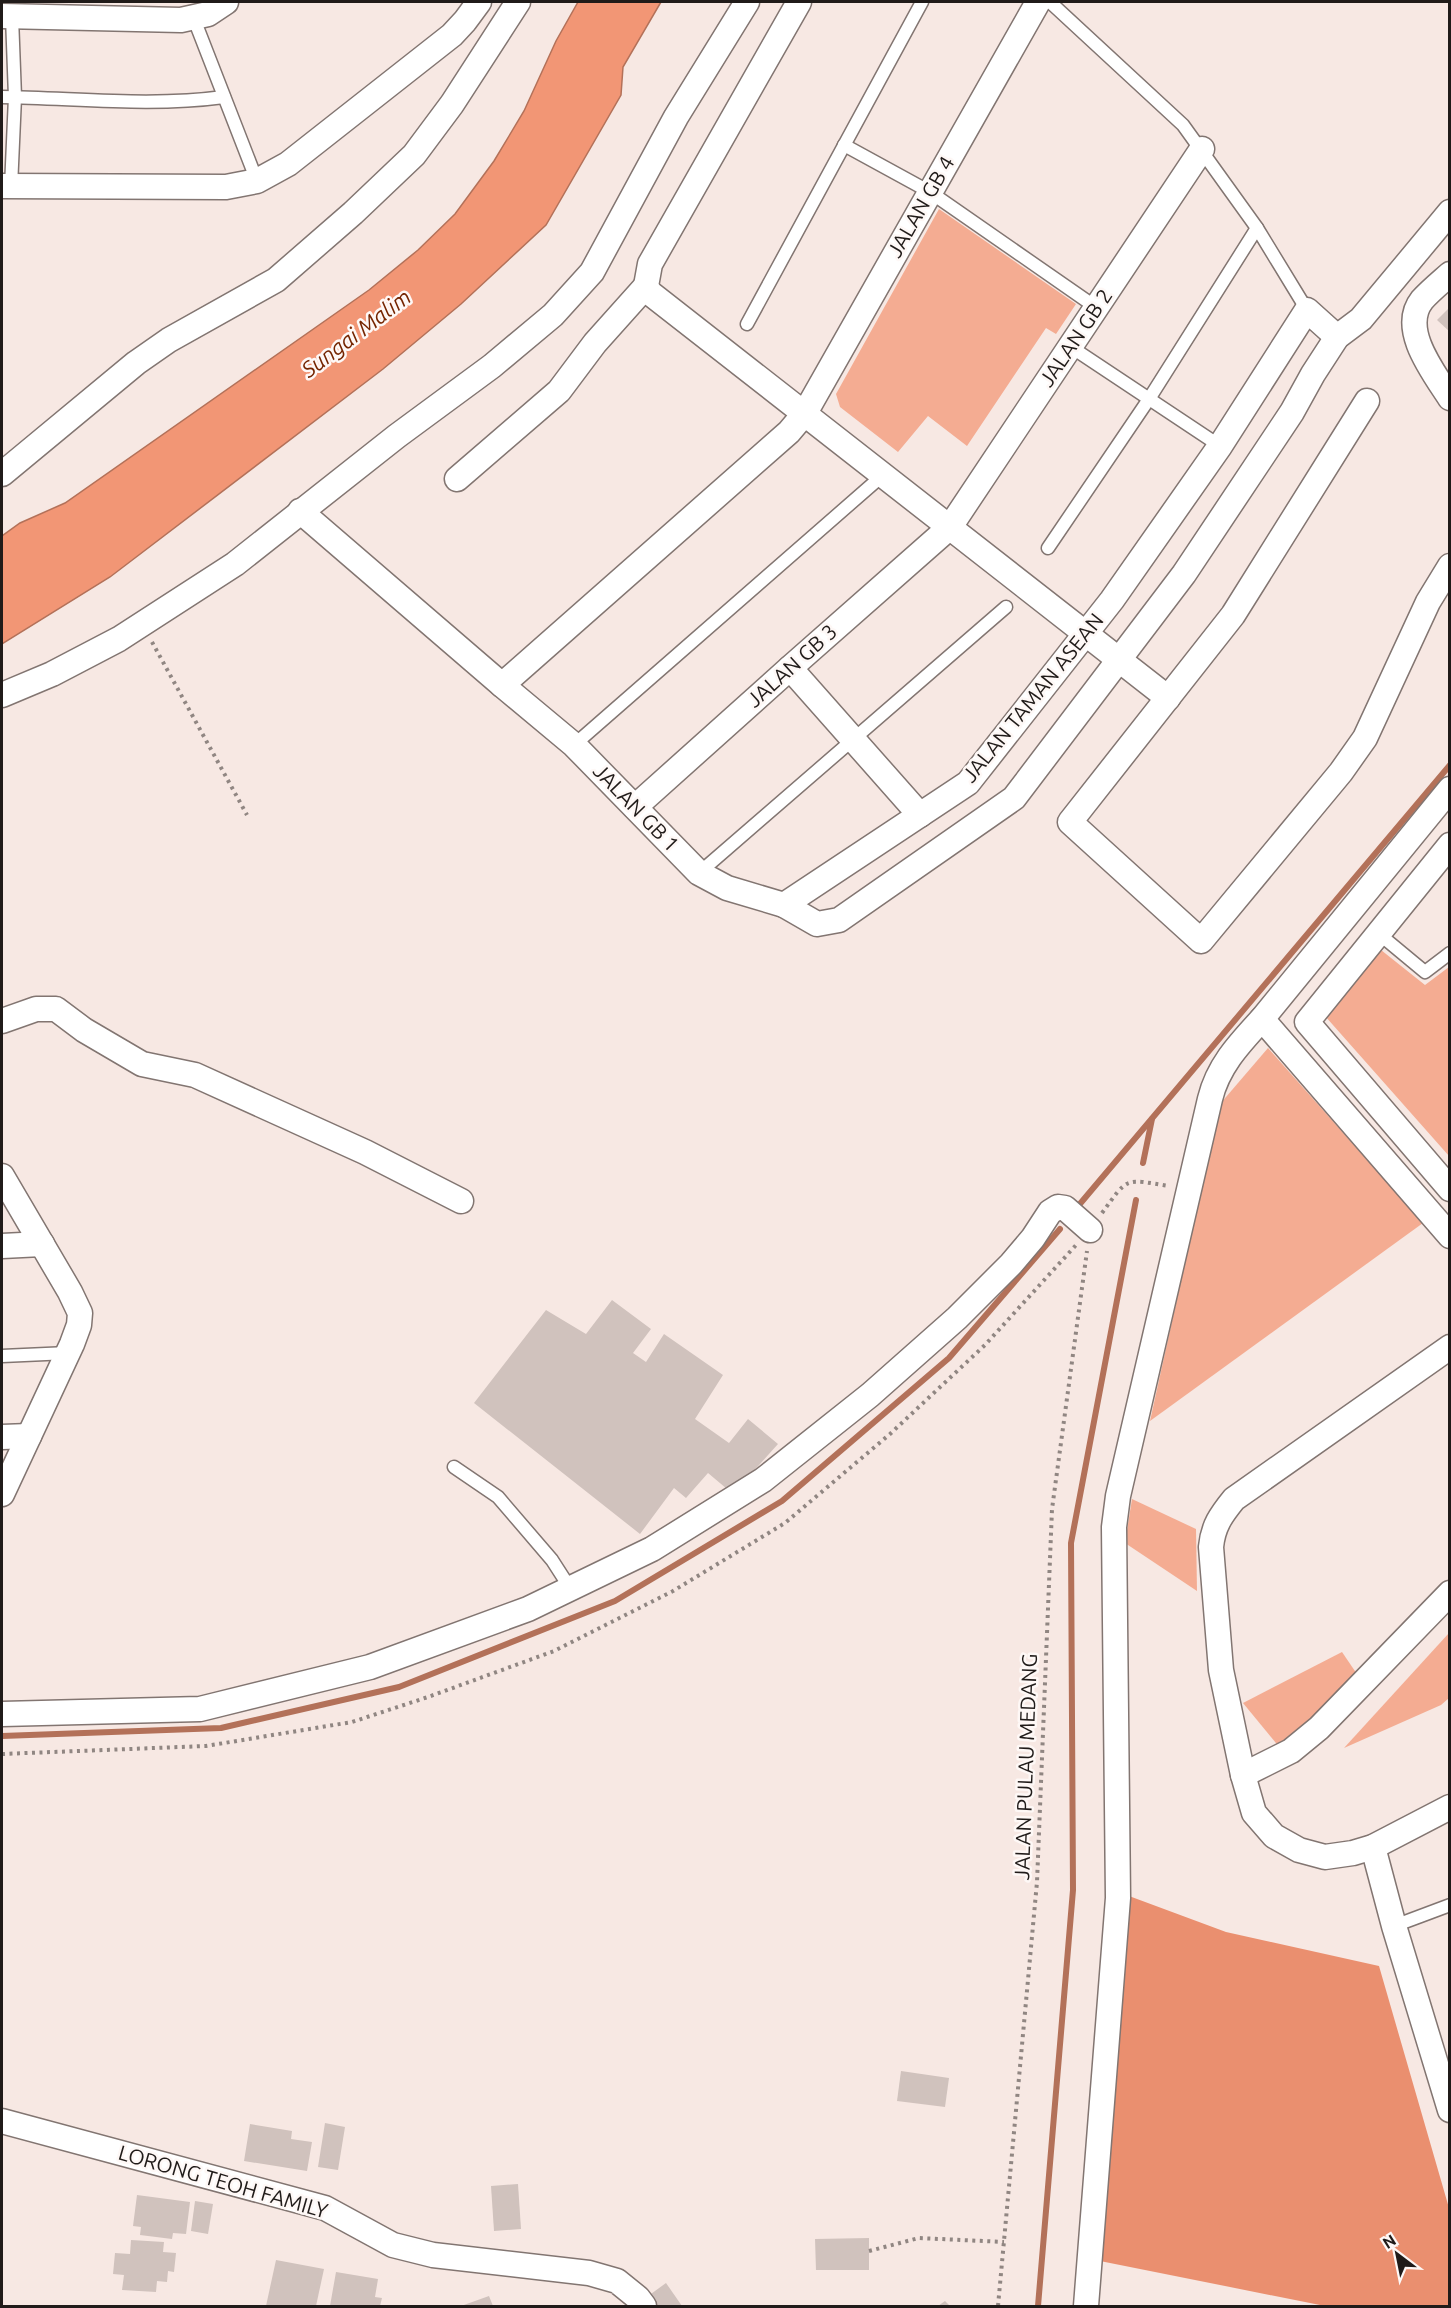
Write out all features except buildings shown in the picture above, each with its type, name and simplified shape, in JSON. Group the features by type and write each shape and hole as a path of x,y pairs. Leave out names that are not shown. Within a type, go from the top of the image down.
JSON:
{"street":[{"path":"7,17 194,19 208,14 226,2"},
{"path":"6,187 226,186 257,181 288,164 452,35 479,2"},
{"path":"2,474 136,363 169,340 276,280 354,213 414,155 452,104 518,2"},
{"path":"2,695 52,674 143,625 235,564 397,436 492,366 554,315 592,272 676,117 747,2"},
{"path":"457,479 559,391 595,343 646,286 650,264 799,2"},
{"name":"JALAN GB 4","path":"502,686 789,432 805,413 1038,2"},
{"name":"JALAN GB 2","path":"950,527 1202,149"},
{"name":"JALAN TAMAN ASEAN","path":"1307,310 1220,446 1112,600 968,783 784,905 817,924 839,920 1014,798 1184,574 1292,412 1313,374 1338,337 1361,319 1449,212"},
{"path":"1449,274 1421,302 1413,322 1414,334 1420,347 1449,397"},
{"path":"646,286 650,293 1168,698"},
{"path":"1307,310 1338,337"},
{"path":"1367,401 1233,615 1070,822 1201,941 1341,772 1365,738 1428,602 1449,566"},
{"name":"JALAN GB 1","path":"300,511 502,686 574,745 699,873 727,888 784,905"},
{"name":"JALAN GB 3","path":"635,807 950,527"},
{"path":"790,668 920,815"},
{"path":"1086,2307 1118,1898 1114,1527 1118,1496 1188,1189 1214,1081 1235,1049 1449,789"},
{"path":"1449,845 1307,1022 1449,1189"},
{"path":"2,1021 36,1009 56,1009 84,1030 142,1064 195,1075 365,1152 461,1201"},
{"path":"1262,1019 1449,1236"},
{"path":"2,1176 80,1313 79,1325 68,1353 2,1494"},
{"path":"2,1714 200,1709 370,1667 528,1609 652,1549 763,1479 870,1395 957,1318 1011,1264 1033,1238 1050,1212 1058,1207 1065,1208 1090,1230"},
{"path":"2,1246 42,1244"},
{"path":"1449,1347 1234,1499 1221,1514 1213,1530 1211,1547 1221,1670 1243,1775 1254,1813 1274,1836 1299,1851 1325,1857 1353,1853 1373,1847 1449,1807"},
{"path":"2,1437 29,1436"},
{"path":"1243,1775 1291,1751 1319,1728 1449,1593"},
{"path":"1373,1847 1449,2110"},
{"name":"LORONG TEOH FAMILY","path":"2,2121 326,2208 393,2245 433,2254 589,2273 617,2281 638,2298 644,2307"}],"lane":[{"path":"747,324 922,2"},
{"path":"1050,2 1183,125 1257,228 1307,310"},
{"path":"6,187 15,97 7,17"},
{"path":"194,19 257,181"},
{"path":"2,97 190,102 224,97"},
{"path":"844,145 930,192 1097,308"},
{"path":"1048,548 1149,399 1257,228"},
{"path":"1071,347 1220,446"},
{"path":"574,745 884,475"},
{"path":"699,873 852,738 1006,607"},
{"path":"1378,933 1425,972 1449,952"},
{"path":"2,1356 68,1353"},
{"path":"454,1467 498,1497 552,1560 570,1588"},
{"path":"1394,1926 1449,1905"}],"path":[{"path":"143,625 247,815"},
{"path":"1090,1230 1122,1185 1130,1181 1188,1189"},
{"name":"JALAN PULAU MEDANG","path":"998,2307 1037,1882 1052,1509 1090,1230"},
{"path":"869,2251 919,2238 1004,2241"}],"shaded area":[{"path":"939,209 1076,304 1056,334 1046,328 967,446 928,416 898,452 840,407 836,394"},
{"path":"1381,950 1425,985 1449,967 1449,1156 1325,1016"},
{"path":"1268,1048 1423,1223 1150,1421 1220,1104"},
{"path":"1132,1499 1196,1529 1197,1591 1125,1543"},
{"path":"1449,1633 1449,1698 1441,1705 1344,1748"},
{"path":"1342,1652 1359,1677 1280,1748 1243,1703"},
{"path":"1129,1896 1226,1932 1379,1966 1449,2208 1449,2306 1325,2306 1100,2261"}],"water":[{"name":"Sungai Malim","path":"578,2 661,2 623,67 621,95 546,225 461,304 383,369 110,577 2,644 2,536 20,523 65,503 369,290 418,250 455,214 494,161 524,111 556,41"}],"waterway":[{"path":"1079,1205 1450,765"},
{"path":"1143,1163 1152,1119"},
{"path":"1038,2306 1073,1890 1071,1543 1136,1200"},
{"path":"2,1736 221,1728 399,1687 615,1601 782,1501 949,1358 1060,1229"}]}
